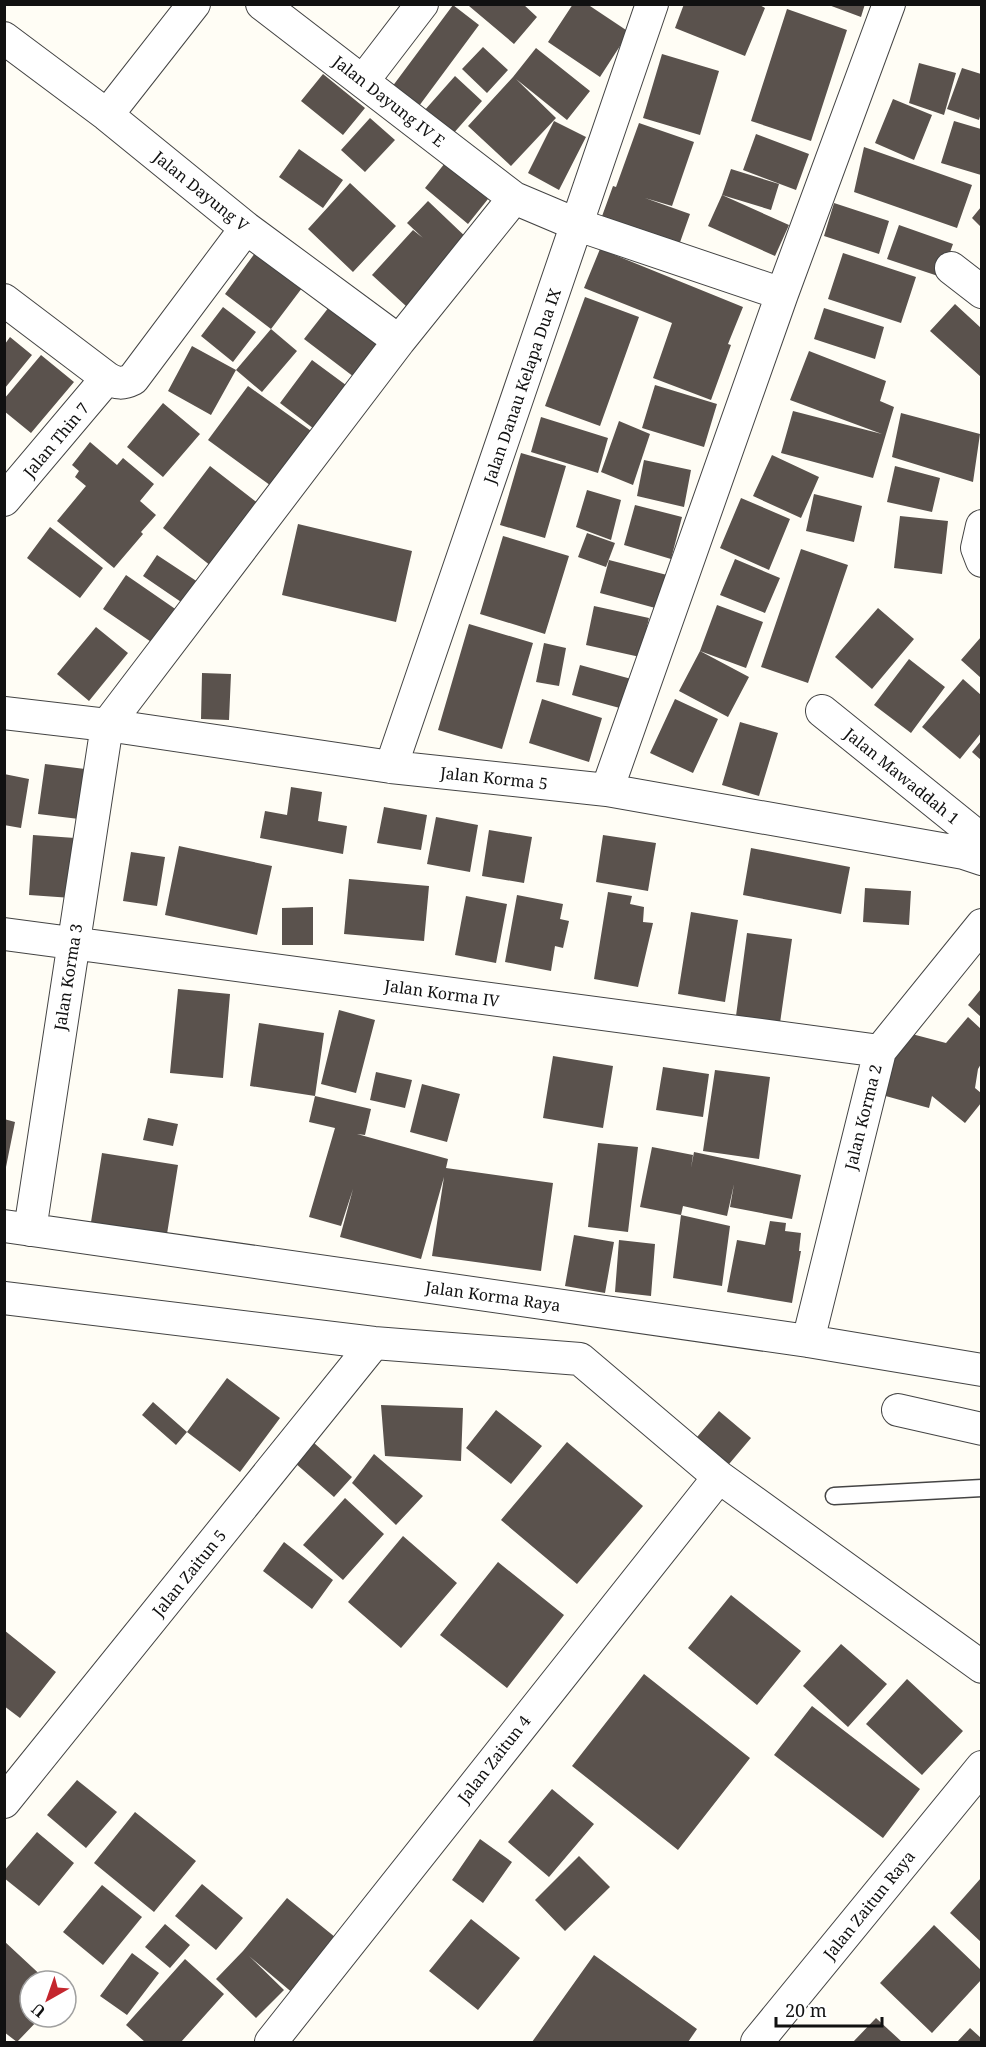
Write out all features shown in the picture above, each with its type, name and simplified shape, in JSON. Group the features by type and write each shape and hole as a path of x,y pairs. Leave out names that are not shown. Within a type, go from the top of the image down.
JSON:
{"street":[{"path":"107,114 194,4"},
{"name":"Jalan Dayung IV E","path":"262,4 514,198 578,225 782,294"},
{"path":"363,81 422,4"},
{"name":"Jalan Danau Kelapa Dua IX","path":"391,767 652,4"},
{"path":"608,790 782,294 889,4"},
{"name":"Jalan Dayung V","path":"4,38 107,114 246,228 399,341"},
{"path":"107,725 399,341 514,198"},
{"path":"4,300 106,378 116,383 126,383 133,379 246,228"},
{"path":"951,268 981,292"},
{"name":"Jalan Thin 7","path":"4,500 106,378"},
{"path":"980,559 977,548 981,526"},
{"name":"Jalan Mawaddah 1","path":"822,711 981,840"},
{"name":"Jalan Korma 5","path":"4,713 107,725 391,767 608,790 964,853 981,859"},
{"name":"Jalan Korma 3","path":"17,1228 73,943 107,725"},
{"name":"Jalan Korma 2","path":"808,1341 880,1051 981,925"},
{"name":"Jalan Korma IV","path":"4,934 880,1051"},
{"name":"Jalan Korma Raya","path":"17,1228 808,1341 981,1370"},
{"path":"4,1298 374,1343 580,1359 719,1477 981,1667"},
{"name":"Jalan Zaitun 5","path":"4,1802 374,1343"},
{"path":"898,1410 981,1429"},
{"name":"Jalan Zaitun 4","path":"271,2043 719,1477"},
{"name":"Jalan Zaitun Raya","path":"757,2043 981,1767"}],"lane":[{"path":"834,1496 981,1488"}],"building":[{"path":"470,4 523,4 537,17 514,44 469,6"},
{"path":"573,4 587,4 629,32 600,77 548,42"},
{"path":"684,4 758,4 765,8 745,56 675,28"},
{"path":"826,4 865,4 861,17"},
{"path":"453,5 479,25 419,106 392,87"},
{"path":"787,9 847,30 811,141 751,121"},
{"path":"483,47 508,70 487,93 462,69"},
{"path":"536,48 590,91 567,120 516,79 556,118 511,166 468,126"},
{"path":"662,54 719,71 700,135 643,118"},
{"path":"919,63 956,73 944,115 909,103"},
{"path":"962,68 981,74 979,120 947,109"},
{"path":"323,74 365,108 343,135 301,101"},
{"path":"455,76 482,101 452,135 424,111"},
{"path":"893,99 932,115 914,160 875,143"},
{"path":"370,118 395,140 365,172 341,150"},
{"path":"554,121 586,137 559,190 528,173"},
{"path":"954,121 981,129 981,175 941,163"},
{"path":"639,123 694,142 672,206 645,198 690,214 678,248 601,219 613,186 616,187"},
{"path":"756,134 809,154 796,190 743,170"},
{"path":"864,147 972,185 957,228 854,192"},
{"path":"299,149 343,180 323,208 279,177"},
{"path":"445,163 488,199 468,224 425,188"},
{"path":"731,169 779,184 771,210 722,195"},
{"path":"350,183 396,226 353,272 308,229"},
{"path":"722,195 789,225 775,256 708,226"},
{"path":"428,201 469,240 406,306 372,275 413,230 423,238 407,223"},
{"path":"834,203 889,221 879,254 824,236"},
{"path":"981,207 981,227 972,218"},
{"path":"899,225 953,244 941,277 887,259"},
{"path":"600,249 743,307 728,344 731,345 711,400 653,378 672,323 584,288"},
{"path":"255,253 302,288 271,329 225,294"},
{"path":"843,253 916,277 901,323 828,299"},
{"path":"585,297 639,317 600,426 545,406"},
{"path":"955,304 981,328 981,377 930,331"},
{"path":"223,307 256,332 233,362 201,336"},
{"path":"329,307 383,348 358,380 304,339"},
{"path":"824,308 884,327 875,359 814,339"},
{"path":"271,329 297,351 262,392 236,370"},
{"path":"10,337 32,355 5,388 5,344"},
{"path":"192,346 236,370 211,415 168,391"},
{"path":"809,351 886,381 880,401 894,407 873,478 781,453 793,411 882,434 790,400"},
{"path":"41,355 74,382 31,433 4,411 4,399"},
{"path":"312,360 354,391 322,435 280,403"},
{"path":"655,385 717,404 704,447 642,428"},
{"path":"248,386 314,433 274,488 208,440"},
{"path":"163,403 200,434 163,477 127,447"},
{"path":"901,413 980,434 973,482 892,457"},
{"path":"541,417 608,438 598,473 531,452"},
{"path":"619,421 650,434 633,485 601,472"},
{"path":"90,442 117,465 123,458 154,484 140,501 156,515 114,568 57,521 86,486 75,477 79,471 72,465"},
{"path":"521,453 566,466 545,538 500,525"},
{"path":"772,455 819,477 801,518 753,496"},
{"path":"644,460 691,470 684,507 637,496"},
{"path":"210,466 259,504 211,566 163,528"},
{"path":"895,466 940,478 932,512 887,502"},
{"path":"587,490 621,500 611,540 576,527"},
{"path":"814,494 862,506 854,542 806,531"},
{"path":"741,498 790,519 769,570 720,548"},
{"path":"635,505 682,517 671,559 624,545"},
{"path":"900,516 948,521 942,574 894,568"},
{"path":"298,524 412,551 396,622 282,595"},
{"path":"50,527 103,568 80,598 27,558"},
{"path":"587,533 615,543 606,567 578,557"},
{"path":"503,536 569,556 545,634 480,614"},
{"path":"801,549 848,565 808,683 761,667"},
{"path":"157,555 201,584 187,606 143,576"},
{"path":"735,559 780,578 765,613 720,595"},
{"path":"609,560 667,575 659,609 600,593"},
{"path":"126,575 184,615 160,648 103,609"},
{"path":"717,605 763,622 746,668 700,651"},
{"path":"594,606 649,618 640,657 586,645"},
{"path":"878,608 914,639 872,689 835,657"},
{"path":"469,624 533,643 502,749 438,730"},
{"path":"96,627 128,653 89,701 57,674"},
{"path":"981,637 981,678 961,660"},
{"path":"544,643 566,648 559,686 536,682"},
{"path":"700,651 749,677 728,717 679,691"},
{"path":"909,659 945,687 911,733 874,705"},
{"path":"580,665 635,680 627,710 572,695"},
{"path":"202,673 231,674 229,720 201,719"},
{"path":"963,679 981,695 981,733 960,759 922,727"},
{"path":"542,699 602,718 589,762 529,743"},
{"path":"675,699 718,719 693,773 650,753"},
{"path":"740,722 778,733 759,796 722,785"},
{"path":"981,741 981,760 972,752"},
{"path":"45,764 85,769 79,819 38,814"},
{"path":"4,774 29,779 21,828 4,825"},
{"path":"291,787 322,792 318,821 347,826 343,854 260,838 265,811 287,815"},
{"path":"384,807 427,815 421,850 377,843"},
{"path":"436,817 478,825 470,872 427,864"},
{"path":"489,830 532,837 524,883 482,876"},
{"path":"33,835 75,838 72,898 29,895"},
{"path":"603,835 656,843 648,891 596,882"},
{"path":"179,846 272,866 257,935 165,915"},
{"path":"751,848 850,867 841,914 743,895"},
{"path":"131,852 165,857 157,906 123,901"},
{"path":"349,879 429,886 424,941 344,934"},
{"path":"865,888 911,891 909,925 863,922"},
{"path":"608,892 632,896 630,904 644,907 643,922 653,923 638,987 594,979"},
{"path":"517,895 563,904 560,919 569,921 563,948 555,946 551,971 505,962"},
{"path":"466,896 507,904 496,963 455,955"},
{"path":"313,907 313,945 282,945 282,908"},
{"path":"691,912 738,920 725,1002 678,994"},
{"path":"747,933 792,939 780,1023 736,1016"},
{"path":"178,989 230,994 223,1078 170,1073"},
{"path":"981,989 981,1017 968,1005"},
{"path":"339,1010 375,1020 356,1093 321,1084"},
{"path":"968,1017 981,1029 981,1064 975,1088 981,1093 981,1103 965,1123 932,1096 929,1108 882,1095 891,1062 908,1033 946,1043"},
{"path":"259,1023 324,1033 315,1096 250,1086"},
{"path":"553,1056 613,1066 603,1128 543,1118"},
{"path":"663,1067 709,1074 703,1117 656,1110"},
{"path":"715,1070 770,1077 759,1159 703,1151"},
{"path":"376,1072 412,1080 405,1108 370,1100"},
{"path":"422,1084 460,1094 447,1142 410,1132"},
{"path":"315,1096 371,1109 365,1135 357,1134 448,1159 446,1168 553,1183 541,1271 432,1256 444,1177 421,1259 340,1237 353,1189 341,1226 309,1217 335,1128 309,1122"},
{"path":"148,1118 178,1124 173,1146 143,1140"},
{"path":"4,1119 15,1122 6,1167 4,1167"},
{"path":"598,1143 638,1147 628,1232 588,1227"},
{"path":"652,1147 693,1155 691,1168 694,1152 801,1175 792,1219 730,1207 734,1184 727,1216 683,1206 681,1215 640,1207"},
{"path":"102,1153 178,1165 167,1234 91,1222"},
{"path":"681,1215 730,1226 722,1286 673,1278"},
{"path":"770,1221 786,1223 785,1231 801,1233 799,1251 801,1251 792,1303 727,1292 737,1240 765,1245"},
{"path":"574,1235 614,1242 605,1293 565,1286"},
{"path":"619,1240 655,1244 651,1296 615,1292"},
{"path":"227,1378 280,1418 240,1472 187,1432"},
{"path":"153,1402 187,1432 176,1445 142,1415"},
{"path":"381,1405 463,1408 461,1461 385,1456"},
{"path":"496,1410 542,1446 511,1484 466,1448"},
{"path":"719,1411 751,1438 724,1470 692,1443"},
{"path":"313,1442 352,1477 334,1497 295,1463"},
{"path":"567,1442 643,1506 577,1584 501,1520"},
{"path":"374,1454 423,1496 396,1525 352,1483"},
{"path":"345,1498 384,1534 343,1580 303,1545"},
{"path":"403,1536 457,1583 401,1648 348,1602"},
{"path":"284,1542 333,1580 312,1609 263,1571"},
{"path":"498,1562 564,1615 507,1688 440,1635"},
{"path":"731,1595 801,1651 757,1705 688,1648"},
{"path":"4,1630 56,1672 20,1718 4,1706"},
{"path":"841,1644 887,1684 848,1727 803,1686"},
{"path":"644,1674 750,1758 678,1850 572,1766"},
{"path":"907,1679 963,1731 922,1775 866,1724"},
{"path":"812,1706 920,1789 883,1838 774,1755"},
{"path":"77,1780 117,1812 86,1848 47,1815"},
{"path":"552,1789 594,1824 549,1877 508,1842"},
{"path":"135,1812 196,1861 154,1912 94,1863"},
{"path":"37,1832 74,1863 39,1906 4,1878 4,1871"},
{"path":"480,1839 512,1862 483,1903 452,1880"},
{"path":"579,1856 610,1887 565,1931 535,1900"},
{"path":"981,1878 981,1942 950,1913"},
{"path":"202,1884 243,1918 216,1950 175,1916"},
{"path":"102,1885 142,1917 103,1965 63,1932"},
{"path":"287,1898 346,1946 301,2000 249,1956 284,1990 256,2018 216,1979 243,1951"},
{"path":"471,1919 520,1958 478,2010 429,1971"},
{"path":"165,1924 190,1945 170,1968 145,1947"},
{"path":"934,1925 981,1970 981,1980 932,2033 880,1983"},
{"path":"4,1941 34,1969 18,1969 18,2029 29,2029 17,2042 4,2032"},
{"path":"132,1953 159,1973 127,2015 100,1996"},
{"path":"594,1955 697,2029 688,2042 532,2042"},
{"path":"185,1959 224,1994 181,2042 145,2042 126,2025"},
{"path":"876,2018 902,2042 853,2042"},
{"path":"970,2028 981,2038 981,2042 957,2042"}]}
